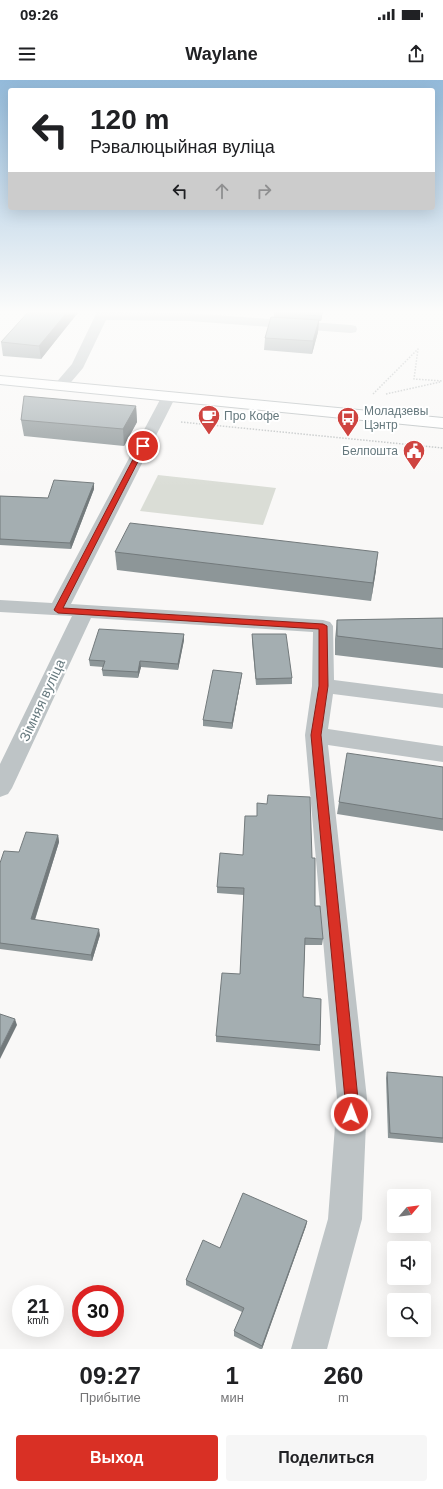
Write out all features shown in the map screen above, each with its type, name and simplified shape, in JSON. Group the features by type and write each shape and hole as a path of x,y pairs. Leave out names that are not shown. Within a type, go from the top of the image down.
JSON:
{"main road":[{"path":"0,380 443,423"}],"street":[{"path":"61,386 75,369"},
{"path":"58,610 169,396"},
{"path":"0,606 323,626 323,686 316,735 352,1099 345,1218 310,1349"},
{"name":"Зімняя вуліца","path":"0,788 84,611"},
{"path":"323,686 443,701"},
{"path":"316,735 443,754"}],"path":[{"path":"368,398 397,369"},
{"path":"383,395 443,381 414,379 415,369"},
{"path":"158,419 443,448"}],"shaded area":[{"path":"158,475 276,488 263,525 140,511"}],"building":[{"path":"24,396 136,406 123,429 21,420"},
{"path":"54,480 94,483 70,543 0,539 0,496 48,498"},
{"path":"130,523 378,552 373,583 115,552"},
{"path":"443,618 443,649 337,636 337,620"},
{"path":"99,629 184,634 178,664 140,661 138,672 102,670 105,661 89,660"},
{"path":"252,634 286,634 292,678 256,679"},
{"path":"213,670 242,673 232,723 203,720"},
{"path":"347,753 443,767 443,819 339,802"},
{"path":"268,795 310,797 312,858 315,858 315,906 320,906 323,939 305,938 303,997 321,999 320,1045 216,1036 222,973 240,974 244,888 217,887 220,853 243,855 245,816 257,816 257,803 267,804"},
{"path":"26,832 58,835 31,919 99,929 91,955 0,943 0,863 4,851 19,852"},
{"path":"0,1014 15,1019 0,1049"},
{"path":"387,1072 443,1077 443,1138 390,1133"},
{"path":"243,1193 307,1221 262,1346 234,1331 244,1308 186,1280 203,1240 220,1248"}],"place":[{"name":"Про Кофе","path":"209,436"},
{"name":"Моладзевы Цэнтр","path":"348,438"},
{"name":"Белпошта","path":"414,470"}],"route":[{"path":"143,446 58,610 323,626 323,686 316,735 352,1099 351,1114"}]}
